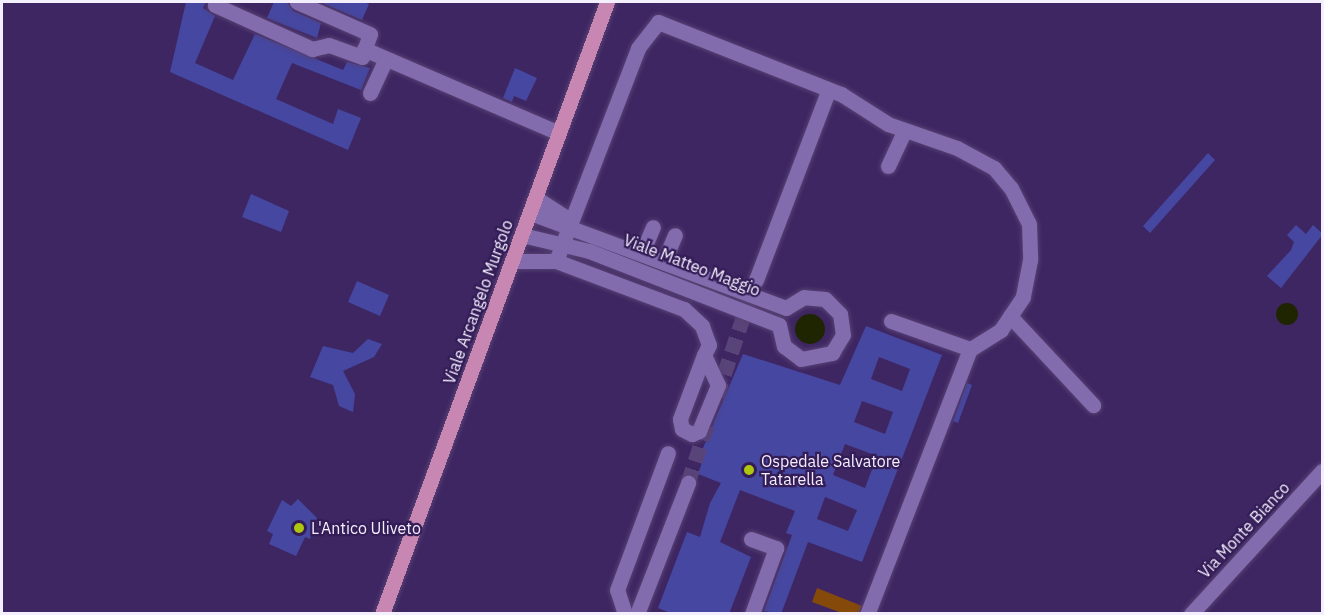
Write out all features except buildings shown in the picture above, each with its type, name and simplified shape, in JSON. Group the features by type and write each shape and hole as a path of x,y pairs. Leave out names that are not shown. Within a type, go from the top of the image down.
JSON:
{"main road":[{"name":"Viale Arcangelo Murgolo","path":"382,614 607,2"}],"street":[{"path":"216,2 214,5 312,49 329,45 362,57 370,34 297,2"},
{"path":"556,261 638,48 658,22 828,91 903,131 978,159 994,168 1011,188 1029,224 1030,260 1023,297 1001,330 970,349 871,593 867,614"},
{"path":"364,49 385,61 559,133"},
{"path":"370,93 385,61"},
{"path":"756,279 828,91"},
{"path":"888,166 903,131"},
{"path":"522,235 567,230 657,247 786,308 804,297 825,299 840,314 839,345 822,358 801,359 784,345 779,325 567,230 533,206"},
{"name":"Viale Matteo Maggio","path":"591,245 657,247 781,318"},
{"path":"512,261 556,261 684,309 702,326 709,345 704,355"},
{"path":"1010,316 1093,405"},
{"path":"891,321 970,349"},
{"path":"625,614 617,590 668,453"},
{"name":"Via Monte Bianco","path":"1191,614 1323,471"},
{"path":"637,614 688,483"},
{"path":"752,538 776,548 752,614"}],"shaded area":[{"path":"1287,303 1295,306 1298,314 1295,322 1287,325 1279,322 1276,314 1279,306"},
{"path":"810,314 821,318 825,329 821,340 810,344 799,340 795,329 799,318"},
{"path":"817,588 862,606 859,613 842,613 812,602"}],"tunnel":[{"path":"717,396 755,282"},
{"path":"688,483 709,419"}],"place":[{"name":"Ospedale Salvatore Tatarella","path":"749,470"},
{"name":"L'Antico Uliveto","path":"299,528"}]}
